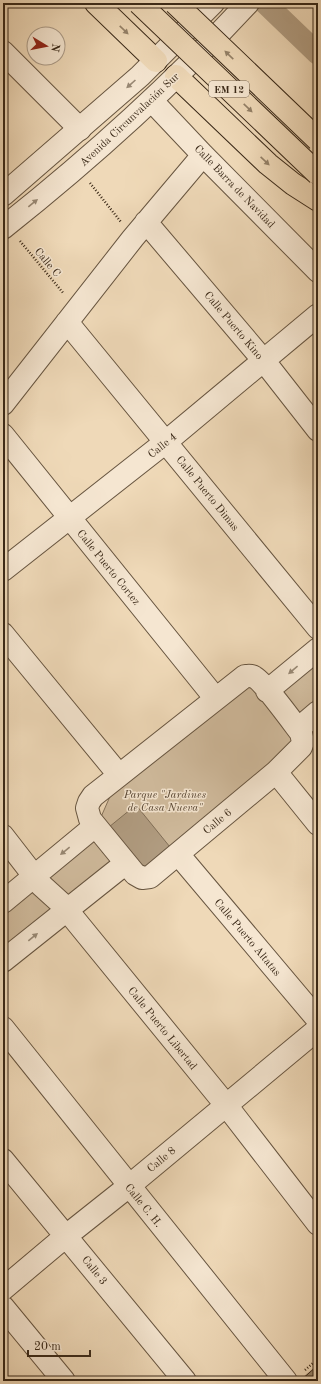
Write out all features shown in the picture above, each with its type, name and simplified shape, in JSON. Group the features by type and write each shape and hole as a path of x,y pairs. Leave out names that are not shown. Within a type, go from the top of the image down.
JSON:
{"highway":[{"path":"96,3 156,61"},
{"name":"EM 12","path":"139,3 318,174"},
{"name":"EM 12","path":"175,3 318,140"},
{"path":"176,76 268,164 293,184 318,200"}],"street":[{"name":"Avenida Circunvalación Sur","path":"5,226 77,167 152,100 248,3"},
{"path":"3,195 156,61 210,5"},
{"path":"3,52 80,129"},
{"name":"Calle Barra de Navidad","path":"152,100 318,271"},
{"path":"3,404 140,230 203,154"},
{"name":"Calle Puerto Kino","path":"140,230 264,361 318,430"},
{"name":"Calle 4","path":"3,570 166,442 318,314"},
{"name":"Calle Puerto Dimas","path":"72,316 166,442 318,628"},
{"name":"Calle Puerto Cortez","path":"3,435 216,698"},
{"path":"3,634 119,775"},
{"path":"300,735 267,691 318,649"},
{"name":"Calle 6","path":"267,691 258,679 249,676 245,676 240,679 93,796 89,802 87,812 90,819 138,877 150,877 276,772 298,751 300,735 318,712"},
{"path":"276,772 318,824"},
{"path":"3,902 95,826"},
{"name":"Calle Puerto Libertad","path":"3,836 34,876 67,910 226,1105 318,1224"},
{"name":"Calle Puerto Altatas","path":"178,854 318,1020"},
{"path":"3,961 126,863"},
{"name":"Calle C. H.","path":"3,1028 286,1381"},
{"name":"Calle 8","path":"3,1289 318,1030"},
{"name":"Calle 3","path":"3,1160 185,1381"},
{"path":"3,1307 64,1381"}],"path":[{"path":"77,167 140,230"},
{"name":"Calle C","path":"5,226 72,316"}],"green space":[{"name":"Parque \"Jardines de Casa Nueva\"","path":"318,649 318,712 307,742 175,855 128,866 3,971 3,907 97,826 119,776 252,667 268,689"}],"shaded area":[{"path":"136,805 170,847 143,869 109,827"}],"building":[{"path":"318,1365 318,1381 300,1381"}],"waterway":[{"path":"265,3 318,54"}]}
